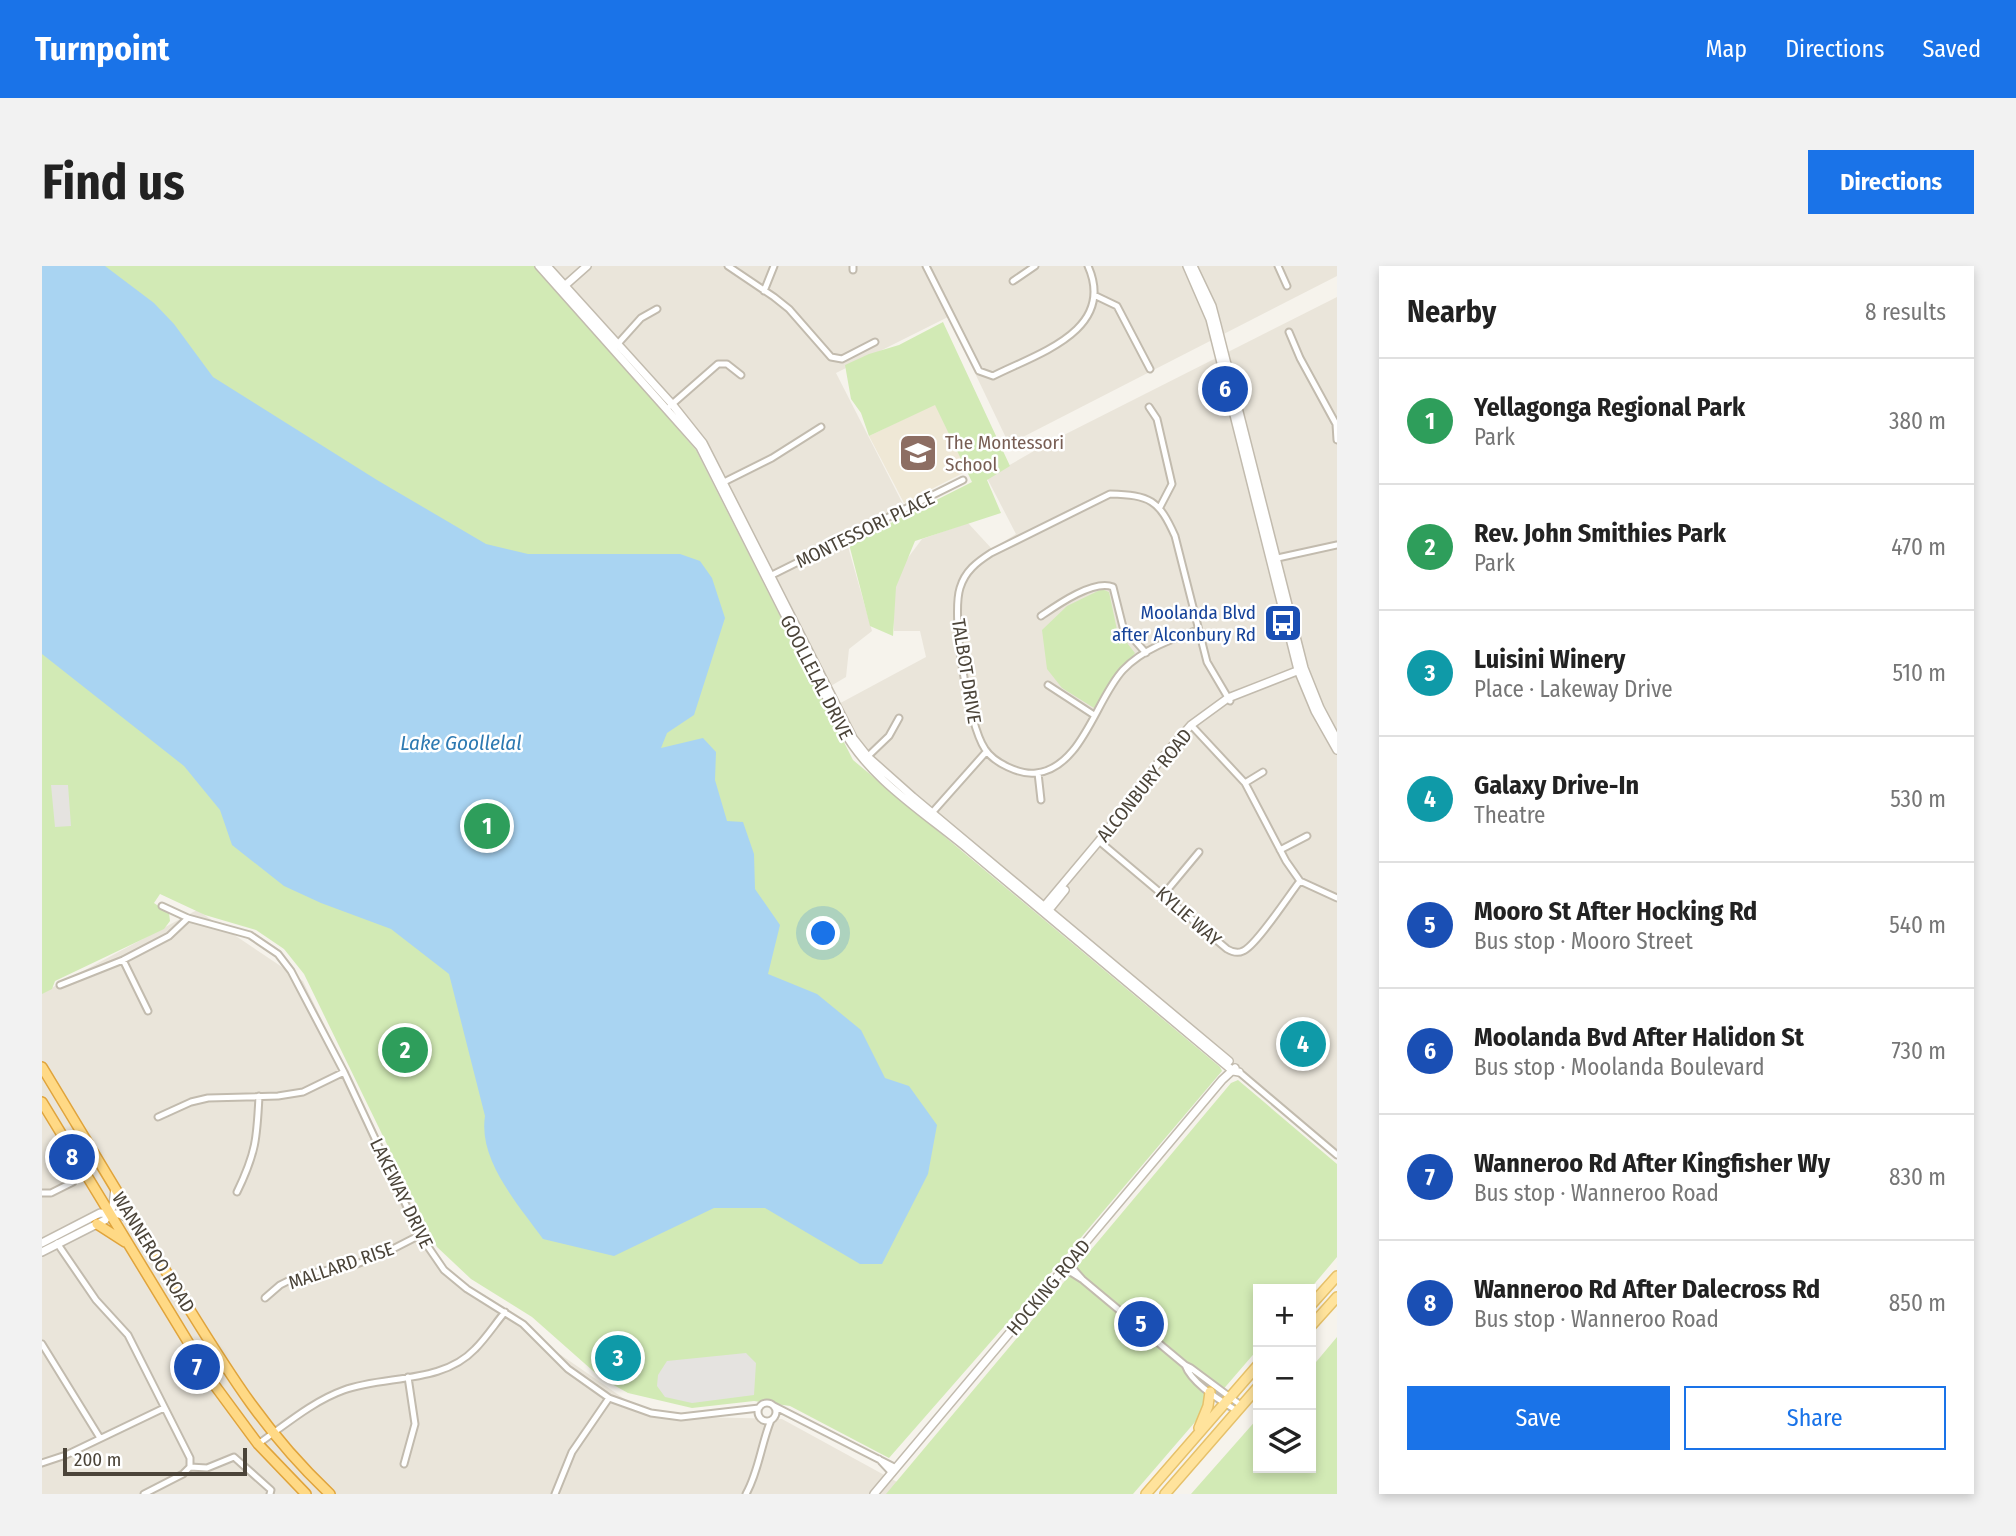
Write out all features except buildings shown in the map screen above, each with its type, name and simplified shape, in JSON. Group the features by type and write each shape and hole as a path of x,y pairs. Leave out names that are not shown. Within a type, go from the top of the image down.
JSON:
{"highway":[{"name":"WANNEROO ROAD","path":"42,1067 225,1368 272,1434 300,1466 330,1494"},
{"name":"WANNEROO ROAD","path":"42,1102 213,1383 258,1444 306,1494"},
{"path":"97,1224 129,1245"}],"main road":[{"path":"1316,1299 1337,1276"},
{"path":"1316,1320 1337,1297"},
{"path":"1146,1494 1253,1371"},
{"path":"1194,1440 1208,1406 1210,1392"},
{"path":"1165,1494 1253,1393"}],"street":[{"name":"GOOLLELAL DRIVE","path":"540,266 703,443 769,576 866,758 1337,1155"},
{"name":"GOOLLELAL DRIVE","path":"547,266 561,286"},
{"path":"561,286 580,266"},
{"path":"561,286 587,266"},
{"path":"727,266 789,309 831,357 842,359 875,342"},
{"path":"764,291 774,266"},
{"path":"926,266 979,371 988,376 993,376 1075,334 1087,318 1094,295 1088,266"},
{"path":"1013,281 1035,266"},
{"path":"1187,266 1210,319 1302,671 1315,711 1337,750"},
{"path":"1193,266 1212,306 1273,559"},
{"path":"1278,266 1287,286"},
{"path":"1094,295 1117,306 1150,369"},
{"path":"616,347 641,318 657,309"},
{"path":"1289,332 1336,424 1337,440"},
{"path":"670,406 718,364 727,364 741,375"},
{"path":"1149,407 1157,419 1172,484 1160,507 1175,536 1207,663 1229,700"},
{"path":"722,484 772,458 821,427"},
{"name":"MONTESSORI PLACE","path":"769,576 963,481"},
{"name":"TALBOT DRIVE","path":"986,752 977,735 960,646 958,596 967,574 975,564 991,553 1110,494 1132,495 1150,500 1160,507"},
{"path":"1273,559 1337,545"},
{"path":"1041,616 1064,600 1101,584 1108,585 1113,587 1123,626 1146,653"},
{"path":"931,814 986,752 1014,769 1038,773 1061,763 1123,671 1166,642 1198,631"},
{"path":"1302,671 1337,740"},
{"name":"ALCONBURY ROAD","path":"1045,909 1101,843 1161,760 1192,727 1229,700 1302,671"},
{"path":"1048,685 1094,715"},
{"path":"866,758 888,736 899,718"},
{"path":"1192,727 1245,783 1280,850 1300,881 1312,889 1337,898"},
{"path":"1245,783 1263,772"},
{"path":"1038,773 1041,800"},
{"path":"1280,850 1307,836"},
{"name":"KYLIE WAY","path":"1101,843 1227,949 1237,953 1246,950 1259,936 1300,881"},
{"path":"1164,894 1199,852"},
{"name":"LAKEWAY DRIVE","path":"162,906 188,918 250,935 278,954 291,971 344,1072 420,1234 444,1270 467,1289 523,1324 568,1368 609,1398 651,1413 681,1417 747,1410 760,1414"},
{"path":"60,985 123,960 169,936 188,918"},
{"path":"123,960 148,1011"},
{"name":"HOCKING ROAD","path":"874,1494 1234,1068"},
{"path":"158,1117 191,1102 208,1098 303,1092 344,1072"},
{"path":"237,1192 257,1142 259,1096"},
{"path":"42,1187 42,1193 51,1193 73,1182"},
{"path":"42,1243 105,1220 110,1213 115,1188"},
{"path":"42,1252 56,1240 100,1213 119,1214 134,1220"},
{"name":"MALLARD RISE","path":"265,1298 298,1276 354,1265 383,1254 420,1234"},
{"path":"56,1240 96,1300 128,1335 190,1458 190,1467 183,1474 144,1494"},
{"path":"1066,1266 1239,1409"},
{"path":"258,1444 319,1402 343,1390 437,1372 460,1361 474,1351 505,1311"},
{"path":"42,1344 100,1438"},
{"path":"1185,1365 1186,1370 1210,1392 1228,1401"},
{"path":"404,1464 415,1424 408,1377"},
{"path":"555,1494 572,1452 609,1398"},
{"path":"765,1435 760,1414 765,1403 878,1459 894,1470"},
{"path":"746,1494 755,1478 765,1435 776,1411 774,1406"},
{"path":"42,1464 164,1408"},
{"path":"760,1414 773,1418 793,1416"},
{"path":"190,1467 207,1468 234,1457 271,1490 270,1494"}],"shaded area":[{"path":"536,266 1337,266 1337,276 1009,444 948,317 836,373 907,512 847,543 872,631 849,649 846,677 824,690 703,453"},
{"path":"1337,297 1337,1154 860,761 833,707 926,657 920,631 894,631 892,579 922,539 968,523 992,549 1016,534 987,478 1048,443"},
{"name":"The Montessori School","path":"935,404 967,471 904,503 869,436"},
{"path":"51,785 68,785 71,826 55,827"},
{"path":"197,910 303,981 447,1276 649,1416 782,1419 919,1494 42,1494 42,993"},
{"path":"746,1353 756,1363 754,1395 692,1403 665,1397 657,1386 658,1375 667,1361"}],"green space":[{"path":"42,266 537,266 696,450 853,760 1220,1067 1222,1071 1045,1280 889,1458 790,1406 754,1401 692,1408 628,1393 601,1378 532,1317 471,1279 437,1247 304,974 284,949 256,930 205,915 160,894 154,903 169,913 170,921 164,929 55,981 52,989 42,994"},
{"path":"943,322 1010,466 987,480 1001,513 915,541 896,587 893,636 870,626 849,544 972,482 935,405 869,436 861,413 851,399 845,365 899,345"},
{"path":"1102,589 1109,592 1117,630 1135,653 1094,708 1062,688 1047,669 1042,630 1067,606"},
{"path":"1238,1080 1337,1164 1337,1257 1314,1284 1253,1284 1253,1355 1133,1494 886,1494 1231,1083"},
{"path":"1337,1337 1337,1494 1191,1494 1253,1424 1253,1473 1316,1473 1316,1362"}],"water":[{"name":"Lake Goollelal","path":"42,266 105,266 154,303 174,324 213,377 377,480 486,544 528,554 680,554 700,561 712,578 725,618 694,715 667,733 661,748 703,738 716,752 715,780 727,821 743,822 754,854 755,889 780,925 768,974 817,994 861,1030 885,1078 909,1086 937,1125 928,1174 882,1264 860,1264 765,1208 714,1208 614,1256 543,1239 512,1197 494,1166 484,1133 485,1116 449,974 391,929 284,886 232,845 220,810 184,766 42,654"}],"place":[{"name":"Moolanda Bvd After Halidon St","path":"1225,389"},
{"name":"The Montessori School","path":"918,453"},
{"name":"Moolanda Blvd after Alconbury Rd","path":"1283,623"},
{"name":"Yellagonga Regional Park","path":"487,826"},
{"name":"Galaxy Drive-In","path":"1303,1044"},
{"name":"Rev. John Smithies Park","path":"405,1050"},
{"name":"Wanneroo Rd After Dalecross Rd","path":"72,1157"},
{"name":"Mooro St After Hocking Rd","path":"1141,1324"},
{"name":"Luisini Winery","path":"618,1358"},
{"name":"Wanneroo Rd After Kingfisher Wy","path":"197,1367"}]}
